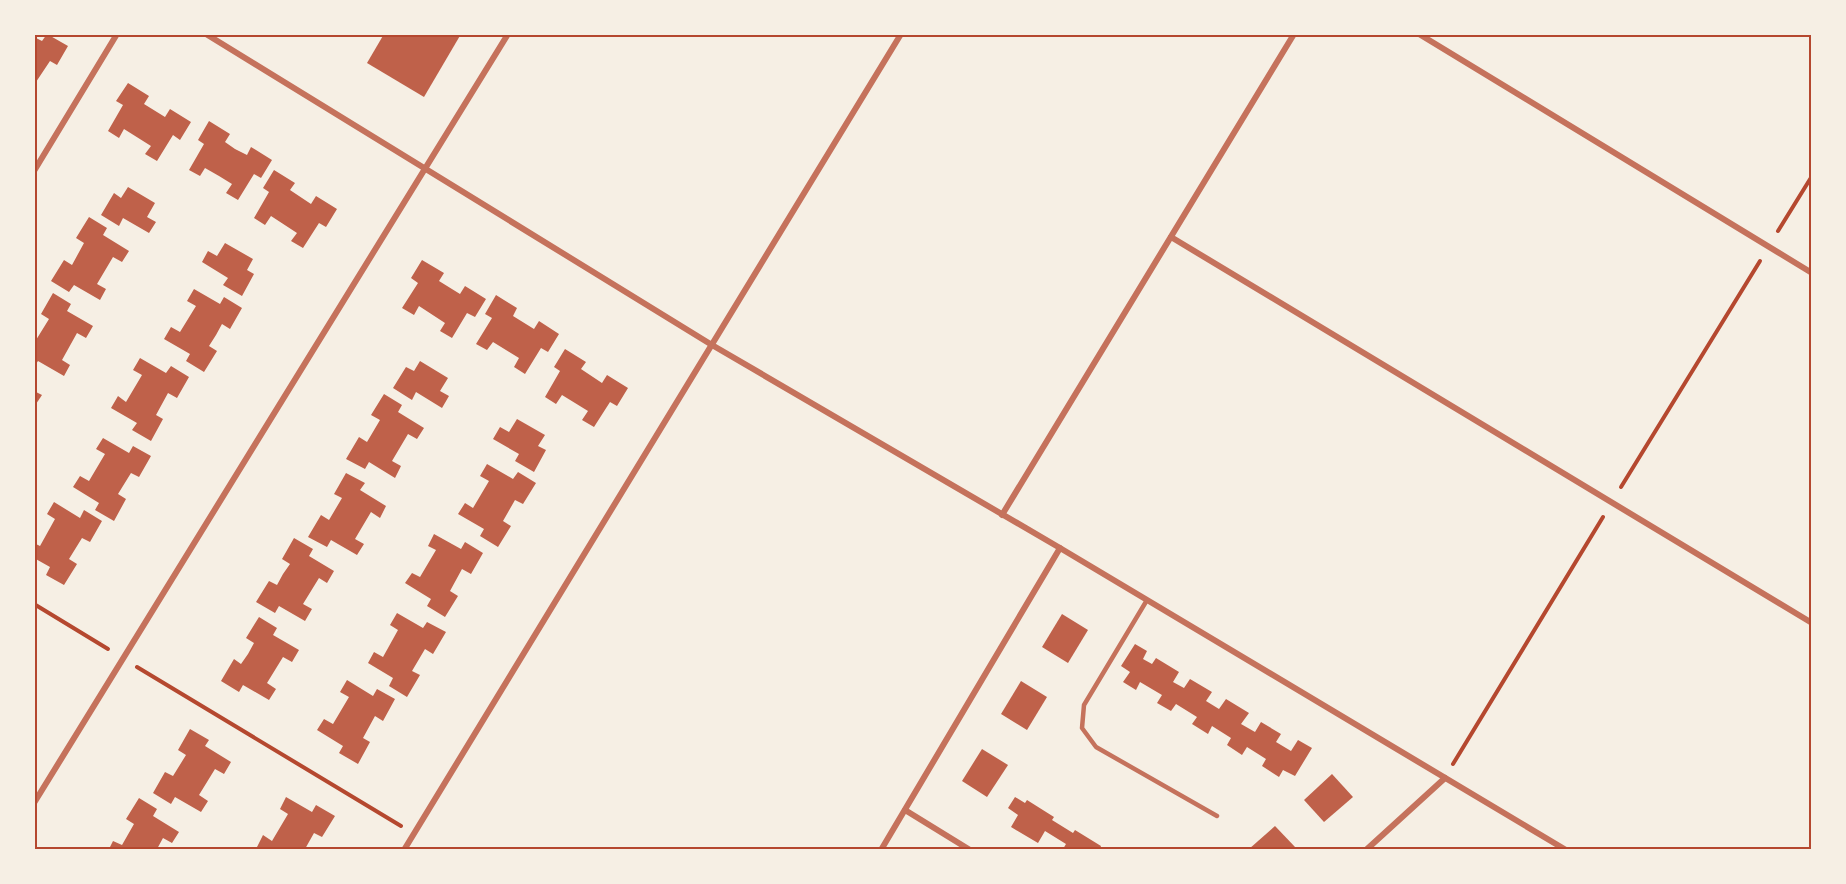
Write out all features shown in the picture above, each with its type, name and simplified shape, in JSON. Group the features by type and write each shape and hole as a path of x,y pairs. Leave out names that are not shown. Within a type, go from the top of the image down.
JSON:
{"street":[{"path":"34,171 117,34"},
{"path":"206,34 712,345 1060,548 1566,849"},
{"path":"34,803 508,34"},
{"path":"404,849 901,34"},
{"path":"1002,515 1294,34"},
{"path":"1419,34 1812,273"},
{"path":"1171,237 1812,623"},
{"path":"881,849 1060,548"},
{"path":"1366,849 1445,778"},
{"path":"905,810 970,849"}],"lane":[{"path":"1147,600 1084,705 1082,728 1096,747 1217,816"}],"path":[{"path":"1445,778 1812,176"},
{"path":"34,604 414,834"}],"building":[{"path":"47,34 68,46 57,65 50,61 34,85 34,37 42,41"},
{"path":"384,34 461,34 424,97 367,63"},
{"path":"128,83 149,96 144,104 165,117 170,109 191,122 180,140 173,135 157,161 145,154 151,146 124,129 119,138 108,131 123,105 116,101"},
{"path":"209,121 230,134 225,142 235,149 247,155 251,147 272,160 261,178 254,174 238,200 226,193 232,184 219,176 205,168 200,176 189,170 204,144 198,140"},
{"path":"274,170 295,183 290,190 311,204 316,196 337,209 326,227 319,223 303,248 291,241 297,233 271,216 265,225 254,218 269,192 263,188"},
{"path":"128,187 155,203 147,217 156,222 149,233 123,218 119,226 101,215 114,193 121,198"},
{"path":"89,217 107,228 103,235 129,251 122,262 113,257 97,284 106,289 100,300 74,285 69,292 51,281 64,260 72,265 84,243 76,238"},
{"path":"225,243 253,259 247,270 254,274 242,296 223,285 228,278 202,262 208,251 217,256"},
{"path":"422,260 444,273 439,281 460,294 465,286 486,299 475,317 467,313 452,338 440,331 445,323 419,306 414,315 402,308 418,283 411,278"},
{"path":"194,289 220,304 224,297 242,308 230,329 222,324 209,346 217,351 204,372 186,361 190,354 164,339 171,327 180,332 196,306 187,301"},
{"path":"53,293 71,304 67,311 93,326 86,338 77,333 62,360 70,365 64,376 38,361 34,367 34,340 49,319 41,314"},
{"path":"496,295 517,308 513,316 534,329 539,321 559,334 548,352 541,348 525,374 514,367 519,358 493,342 487,350 476,344 492,318 485,314"},
{"path":"565,349 586,362 581,369 602,383 607,375 628,388 617,406 610,402 594,427 582,420 588,411 562,395 556,404 545,397 560,371 554,367"},
{"path":"140,358 166,373 171,366 189,377 177,398 168,393 156,415 163,419 151,441 132,430 137,423 111,408 118,396 126,402 142,375 133,370"},
{"path":"420,361 448,378 440,391 449,396 442,408 416,392 412,400 393,388 406,367 414,371"},
{"path":"34,391 42,395 34,407"},
{"path":"384,394 402,405 398,412 424,428 417,439 408,434 392,461 401,466 395,478 369,462 365,469 346,459 359,437 367,442 380,420 371,415"},
{"path":"517,419 545,435 538,446 546,450 534,472 515,461 519,454 493,439 500,427 509,432"},
{"path":"103,438 129,453 133,446 151,456 139,477 131,473 118,494 126,499 114,521 95,510 99,503 73,487 80,476 89,481 105,454 96,449"},
{"path":"487,464 513,479 518,472 536,483 523,504 515,500 503,521 511,526 498,547 480,536 484,529 458,514 465,503 473,508 489,481 480,476"},
{"path":"346,473 365,483 360,490 386,506 380,518 371,512 355,539 364,544 357,555 331,540 327,547 308,537 321,515 329,520 342,498 334,494"},
{"path":"54,502 80,518 84,510 102,521 90,542 82,538 69,559 77,564 64,585 46,575 50,567 34,558 34,543 40,546 55,519 47,514"},
{"path":"434,534 461,549 465,542 483,553 471,574 462,569 450,591 458,596 445,617 427,606 431,599 405,583 412,573 420,577 436,550 428,546"},
{"path":"294,538 313,549 309,556 334,571 327,583 319,578 303,604 312,609 305,621 279,606 275,613 256,602 269,581 277,585 290,564 282,559"},
{"path":"397,613 423,628 427,622 446,632 433,654 425,649 412,671 420,675 407,697 389,686 393,678 368,663 374,652 383,657 398,630 390,625"},
{"path":"1062,614 1088,630 1068,663 1042,647"},
{"path":"259,617 277,628 273,635 299,650 292,662 283,657 267,683 276,689 269,700 243,685 239,692 221,681 234,659 241,664 248,654 254,643 246,638"},
{"path":"1135,644 1147,651 1143,659 1152,664 1156,658 1179,672 1173,682 1184,688 1190,679 1212,692 1206,701 1219,709 1226,699 1249,713 1241,724 1255,732 1261,722 1281,734 1276,742 1291,751 1298,740 1312,748 1295,776 1283,770 1279,777 1262,766 1266,759 1247,747 1242,755 1227,745 1231,738 1212,726 1208,734 1192,724 1197,717 1176,704 1171,711 1157,703 1162,695 1140,682 1136,690 1123,682 1130,672 1121,666"},
{"path":"347,680 373,696 377,689 395,699 383,721 375,716 363,738 370,742 358,764 339,753 343,746 317,730 324,719 333,724 349,697 340,692"},
{"path":"1021,681 1047,697 1027,730 1001,714"},
{"path":"190,729 209,740 205,746 231,762 224,774 215,769 199,795 208,801 201,812 175,797 171,804 153,793 165,772 173,776 186,755 178,750"},
{"path":"982,749 1008,765 987,797 962,781"},
{"path":"1332,774 1353,797 1324,822 1304,800"},
{"path":"286,797 312,812 316,805 335,816 322,837 314,833 305,849 261,849 257,847 263,835 272,841 288,814 280,809"},
{"path":"1015,797 1025,803 1027,800 1054,817 1052,820 1073,833 1075,830 1101,846 1100,849 1063,849 1066,844 1045,831 1038,843 1011,827 1018,815 1008,808"},
{"path":"139,798 157,809 153,816 179,832 172,843 163,838 157,849 109,849 113,841 122,845 134,824 126,819"},
{"path":"1275,826 1296,848 1249,849"}]}
